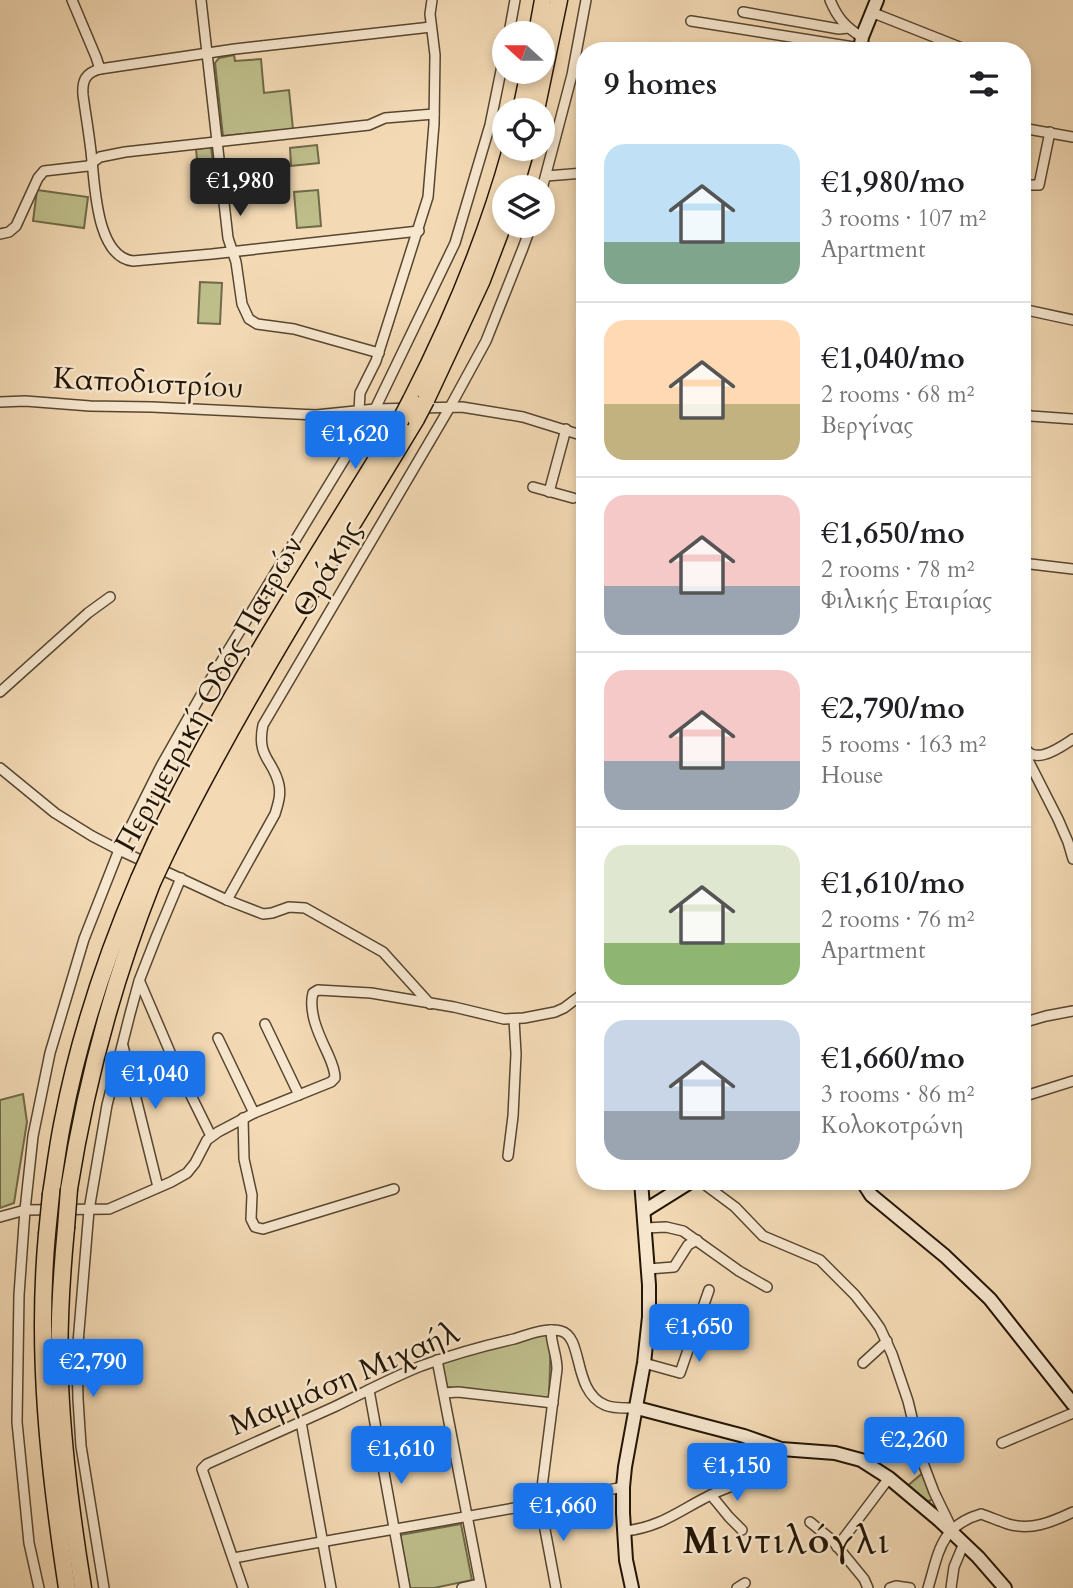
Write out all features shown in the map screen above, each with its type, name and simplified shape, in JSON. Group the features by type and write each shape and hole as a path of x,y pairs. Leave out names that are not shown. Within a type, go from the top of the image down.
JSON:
{"highway":[{"path":"539,21 543,0"},
{"path":"539,98 559,0"},
{"name":"Περιμετρική Οδός Πατρών","path":"418,400 430,363 469,273 507,161"},
{"name":"Περιμετρική Οδός Πατρών","path":"67,1588 55,1510 43,1383 43,1295 47,1234 63,1121 80,1049 110,952 162,845 214,760 408,420 472,301 498,238"},
{"name":"Περιμετρική Οδός Πατρών","path":"83,1588 65,1455 60,1382 61,1303 69,1189 82,1114 101,1034 145,881"}],"street":[{"path":"72,0 100,69"},
{"path":"201,0 228,238 246,316 261,325 294,329 379,353"},
{"path":"359,411 360,393 379,353 428,197 434,114 435,55 430,8 432,0"},
{"path":"511,21 515,0"},
{"path":"578,42 586,0"},
{"path":"830,0 835,13 859,42"},
{"path":"862,42 877,0"},
{"path":"743,12 839,29 848,28"},
{"path":"871,12 947,42"},
{"path":"691,21 840,42"},
{"path":"419,231 212,254 125,260 110,244 99,214 82,88 88,74 100,69 207,53 431,27"},
{"path":"546,175 576,54"},
{"path":"38,1588 29,1538 17,1422 19,1295 24,1210 33,1136 50,1053 84,939 119,850 161,766 204,690 375,409 455,243 490,125 498,84"},
{"path":"0,234 14,229 38,178 44,171 85,166 100,158 125,152 369,125 385,118 434,114"},
{"path":"1031,129 1073,137"},
{"path":"1031,185 1039,185 1050,132"},
{"path":"555,175 576,174"},
{"name":"Θράκης","path":"227,900 275,814 280,799 279,783 262,750 260,740 263,726 486,341 527,238"},
{"path":"1031,311 1073,320"},
{"name":"Καποδιστρίου","path":"0,402 316,415 375,409 450,407 509,414 576,433"},
{"path":"1031,416 1073,419"},
{"path":"549,492 566,429"},
{"path":"533,486 573,498"},
{"path":"1031,564 1073,569"},
{"path":"0,692 88,612 110,597"},
{"path":"1031,754 1045,754 1073,739"},
{"path":"1031,766 1068,842 1073,859"},
{"path":"0,768 55,813 92,836 227,900 263,914 289,907 306,908 383,952 430,1004"},
{"path":"104,1588 81,1446 78,1399 77,1355 89,1210 107,1105 122,1042 139,981 181,878"},
{"path":"139,981 211,1136"},
{"path":"0,1217 24,1210 109,1209 171,1182 191,1169 211,1136 254,1113 331,1082 335,1075 312,1007 311,997 315,991 324,989 371,993 454,1007 493,1018 514,1019 555,1012 576,999"},
{"path":"1031,1020 1073,1011"},
{"path":"508,1156 516,1054 514,1019"},
{"path":"265,1024 299,1095"},
{"path":"218,1038 254,1113"},
{"path":"122,1042 158,1187"},
{"path":"1031,1094 1073,1081"},
{"path":"243,1118 244,1159 252,1195 251,1219 258,1229 394,1189"},
{"path":"632,1588 628,1569 623,1487 649,1317 642,1190"},
{"path":"644,1211 678,1190"},
{"path":"712,1190 735,1207 763,1236 812,1255 824,1264 873,1318 887,1341 908,1401 923,1463 950,1530"},
{"path":"868,1190 946,1256 990,1299 1073,1404"},
{"path":"645,1228 675,1228 690,1235 720,1259 767,1287"},
{"path":"648,1269 674,1267 688,1245 697,1240"},
{"path":"644,1363 680,1373 709,1290"},
{"path":"556,1588 540,1503 557,1360 551,1330 562,1331 571,1338 585,1386 594,1399 612,1408 636,1408 744,1436 781,1449 851,1456 870,1465 950,1530 1005,1588"},
{"name":"Μαμμάση Μιχαήλ","path":"234,1558 202,1469 207,1464 408,1371 437,1360 551,1330"},
{"path":"863,1363 887,1341"},
{"path":"437,1360 481,1586 462,1588"},
{"path":"369,1390 405,1588"},
{"path":"444,1392 552,1403"},
{"path":"1002,1443 1073,1413"},
{"path":"301,1422 331,1588"},
{"path":"625,1531 671,1518 711,1495 752,1478 775,1463 781,1449"},
{"path":"837,1547 888,1478"},
{"path":"243,1588 234,1558 623,1487"},
{"path":"711,1495 742,1530"},
{"path":"928,1588 944,1539 950,1530 963,1522 981,1514 1024,1527 1046,1524 1073,1512"},
{"path":"810,1522 837,1547 869,1588"},
{"path":"951,1588 954,1567 964,1544"},
{"path":"890,1588 910,1588"}],"green space":[{"path":"234,55 235,61 261,59 264,93 289,90 293,129 223,136 215,63 219,58"},
{"path":"317,145 319,163 291,166 290,148"},
{"path":"211,147 216,186 200,188 196,149"},
{"path":"37,190 88,197 84,228 33,221"},
{"path":"318,190 321,226 297,228 294,192"},
{"path":"200,282 222,283 220,324 198,323"},
{"path":"23,1094 27,1122 14,1203 0,1208 0,1100"},
{"path":"551,1331 549,1399 447,1387 442,1363"},
{"path":"924,1472 935,1498 925,1503 906,1487"},
{"path":"461,1524 472,1580 434,1588 410,1588 400,1535"}],"district":[{"name":"Μιντιλόγλι","path":"787,1541"}]}
